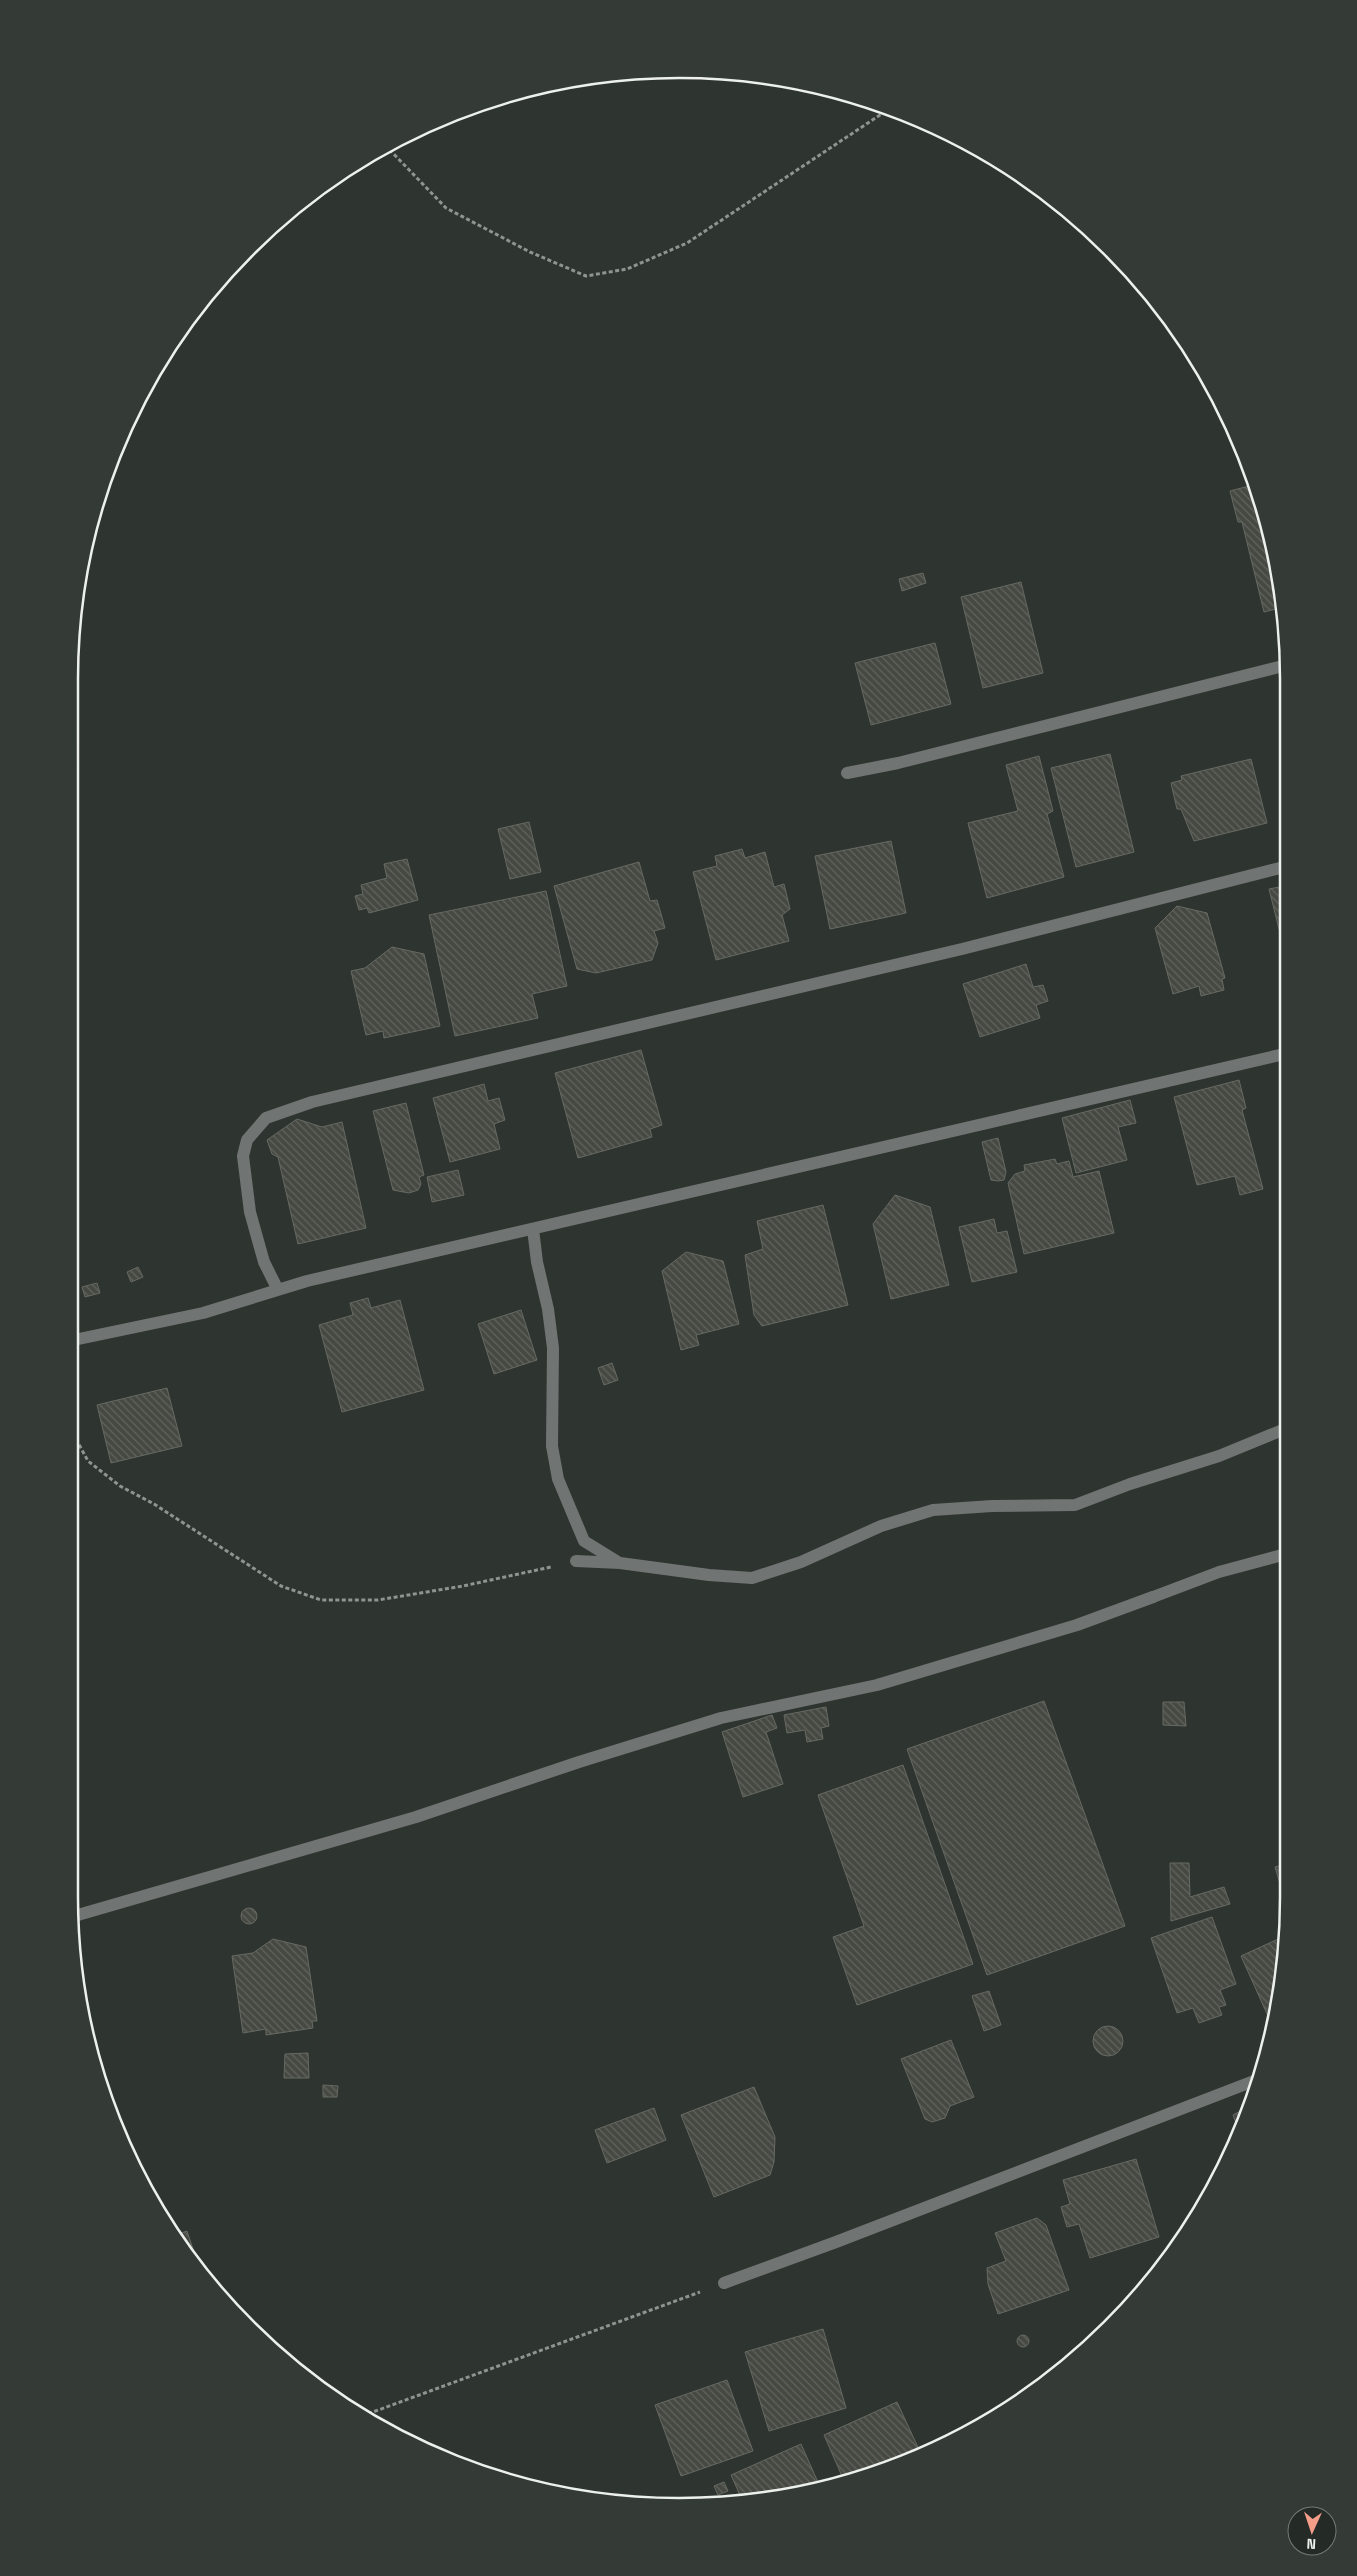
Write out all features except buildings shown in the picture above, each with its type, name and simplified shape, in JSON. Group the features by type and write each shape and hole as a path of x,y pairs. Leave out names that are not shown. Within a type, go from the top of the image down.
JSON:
{"street":[{"path":"847,773 898,763 1279,667"},
{"path":"278,1290 264,1262 250,1212 243,1156 248,1140 266,1118 312,1102 962,949 1280,868"},
{"path":"78,1339 203,1314 307,1281 1280,1055"},
{"path":"533,1229 536,1262 548,1309 553,1348 552,1446 558,1479 584,1541 620,1563"},
{"path":"576,1561 620,1563 709,1575 752,1578 801,1562 882,1526 933,1510 992,1506 1076,1505 1130,1484 1219,1456 1280,1431"},
{"path":"78,1915 416,1817 578,1762 722,1718 876,1685 1077,1625 1218,1572 1280,1556"},
{"path":"724,2283 845,2239 1251,2082"}],"path":[{"path":"391,151 446,208 530,252 586,276 627,270 687,244 883,113"},
{"path":"78,1443 88,1461 120,1486 154,1504 281,1586 321,1600 378,1600 463,1586 576,1561"},
{"path":"370,2413 724,2283"}]}
